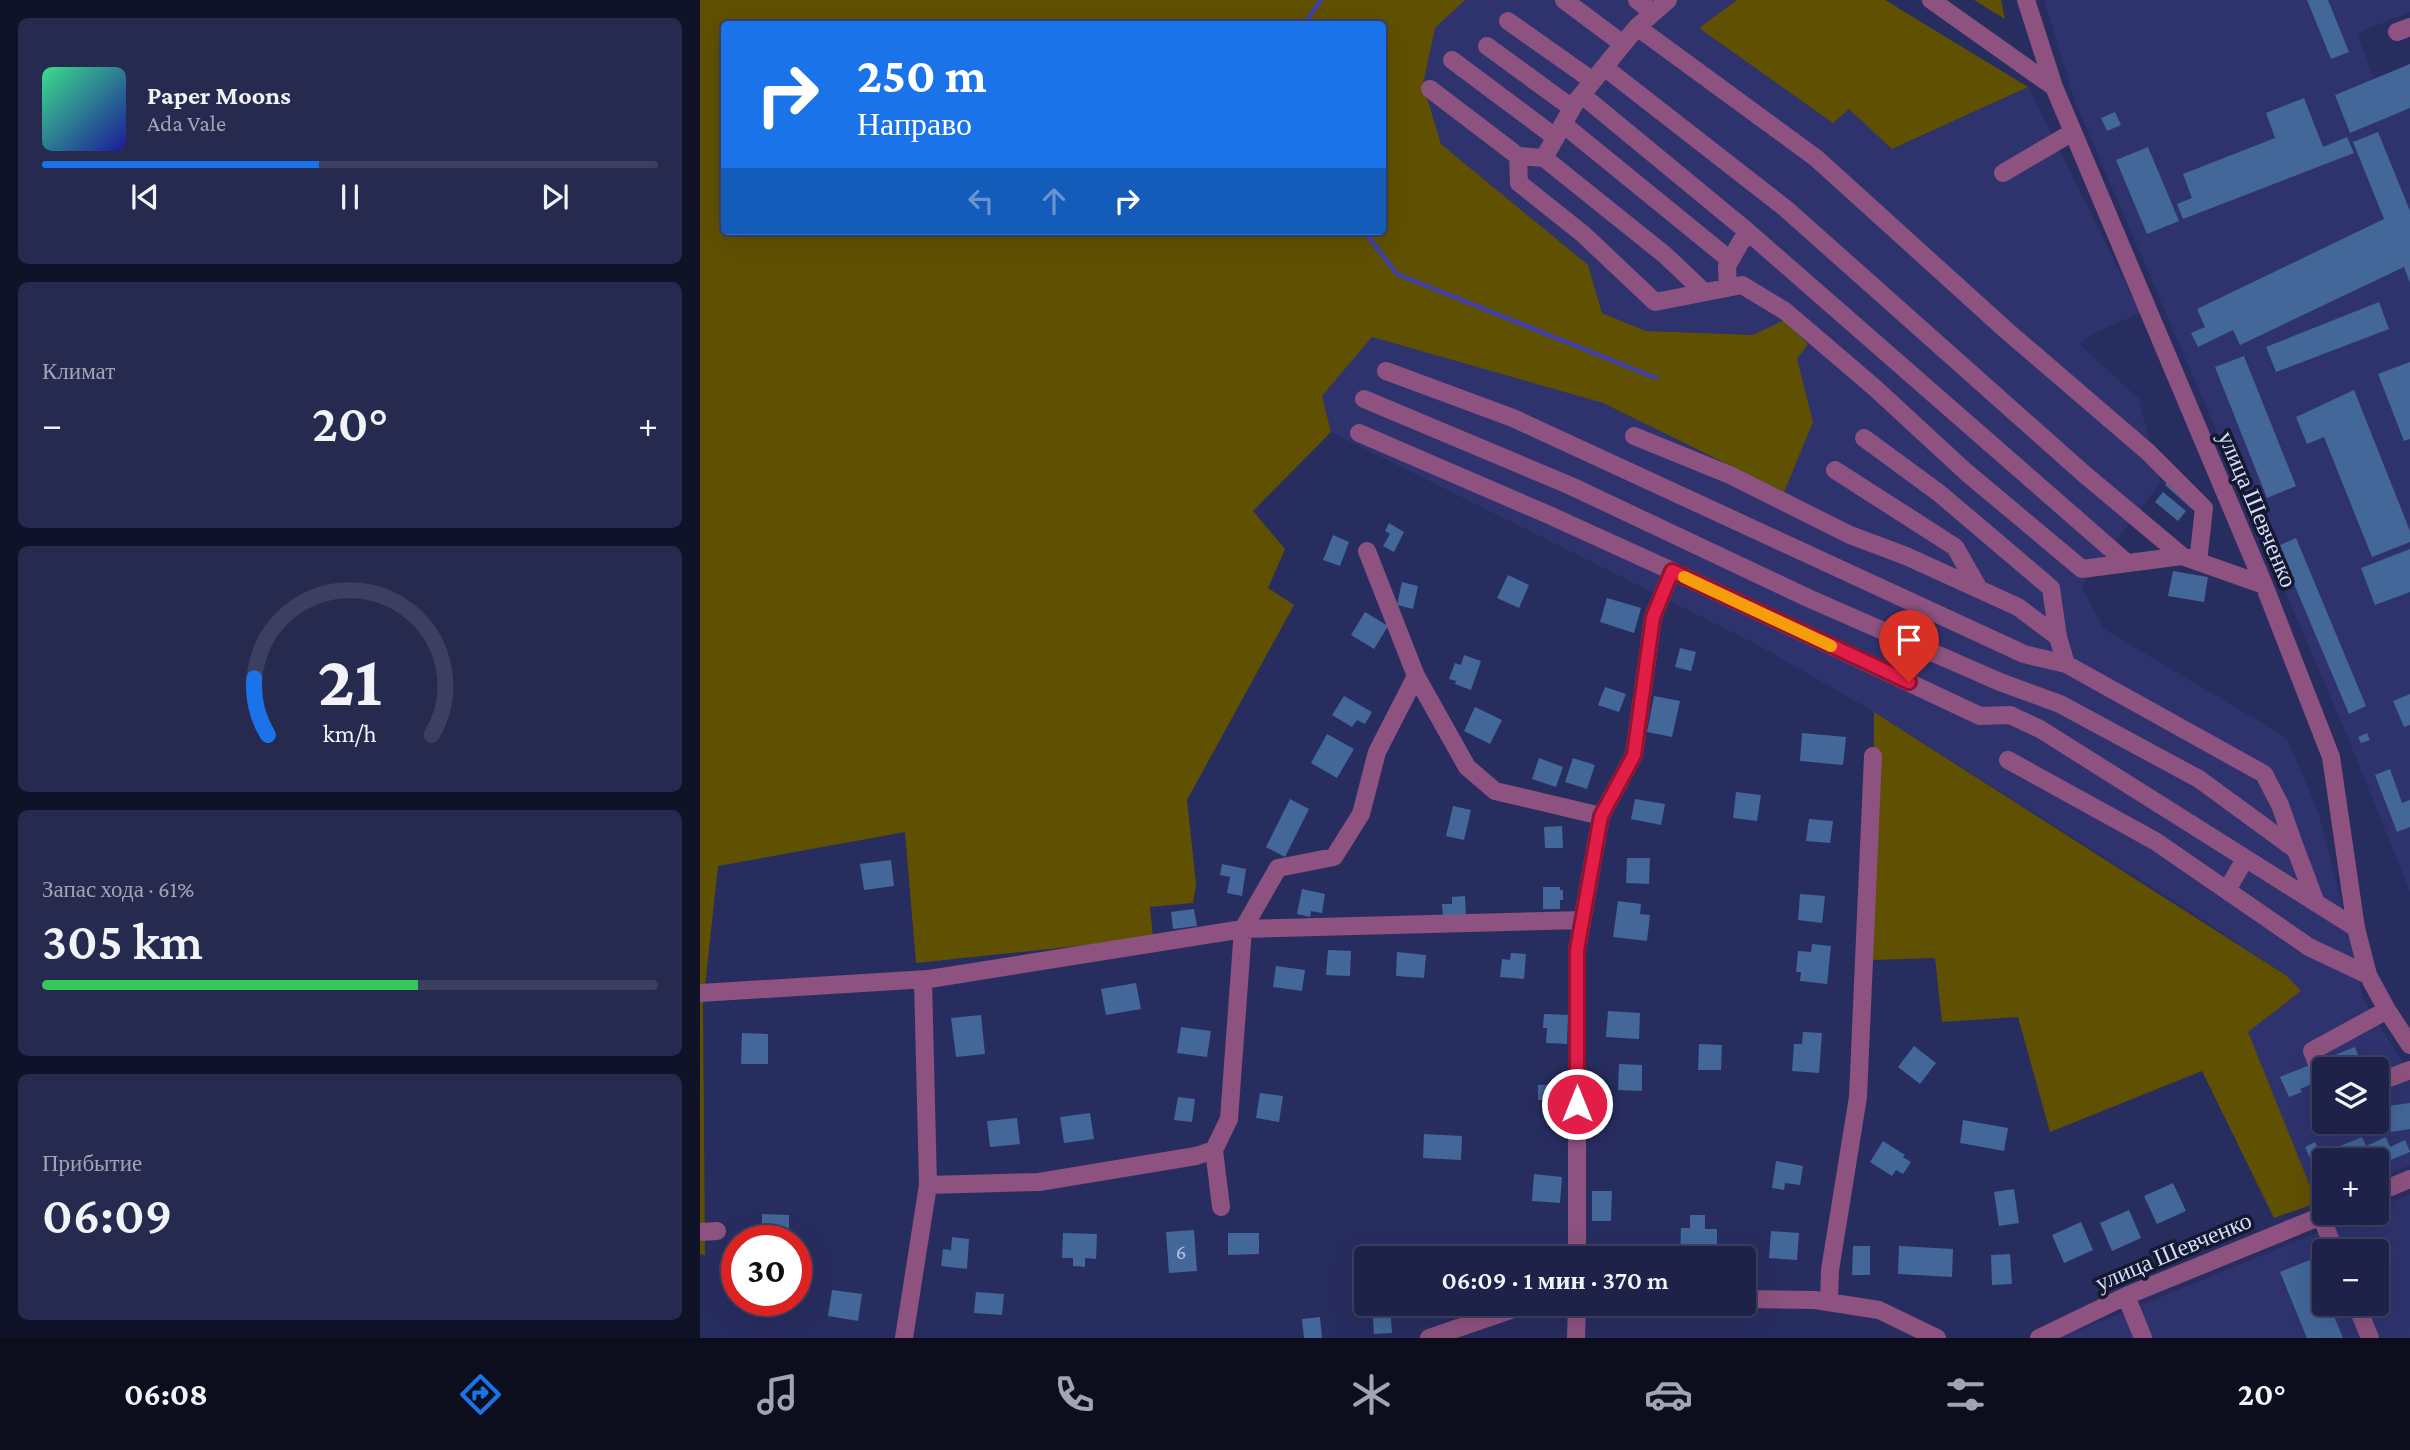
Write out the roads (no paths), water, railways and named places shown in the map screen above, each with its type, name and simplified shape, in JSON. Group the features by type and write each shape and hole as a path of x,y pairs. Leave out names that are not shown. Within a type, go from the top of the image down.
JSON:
{"street":[{"path":"1564,0 1623,44"},
{"path":"1637,0 1653,12"},
{"path":"1544,158 1578,102 1623,44 1637,27 1668,0"},
{"path":"1931,0 2054,87"},
{"name":"улица Шевченко","path":"2026,0 2054,87 2264,585 2331,757 2356,928 2368,975 2410,1045"},
{"path":"1508,21 1578,102 1730,260"},
{"path":"1637,27 1816,158 2007,331 2148,452 2204,508 2190,559"},
{"path":"1487,46 1578,102 1785,208 2083,473 2190,559 2264,585"},
{"path":"1452,60 1578,102 1747,231 2127,563"},
{"path":"1430,89 1518,156 1544,158 1665,255 1704,292"},
{"path":"2003,173 2073,132"},
{"path":"1518,156 1519,183 1583,234 1655,302 1742,285 1785,311 1875,388 1966,472 2082,569 2190,559"},
{"path":"1728,288 1727,266 1747,231"},
{"path":"1387,370 1513,418 2024,654 2066,664 2264,774 2280,805 2316,903"},
{"path":"1364,399 1571,486 1844,614 2000,682 2060,704 2199,779 2296,850"},
{"path":"1359,433 1672,571 1980,716 2010,715 2040,729 2356,928"},
{"path":"1634,436 1730,475 1850,535 1906,556 2018,607 2058,637"},
{"path":"1864,438 1939,493 2051,588 2058,637 2066,664"},
{"path":"1835,470 1955,547 1979,589"},
{"path":"1367,551 1416,676 1467,767 1495,791 1601,816"},
{"path":"1577,1246 1577,950 1601,816 1634,755 1653,617 1672,571"},
{"path":"1221,1207 1214,1150 1229,1119 1243,929 1278,868 1334,857 1361,814 1377,752 1416,676"},
{"path":"1829,1302 1830,1270 1858,1097 1872,756"},
{"path":"2008,760 2155,841 2309,947 2368,975"},
{"path":"2227,890 2245,859"},
{"path":"700,993 928,979 1243,929 1582,920"},
{"path":"904,1338 928,1185 923,980 928,979"},
{"path":"2314,1057 2312,1051 2387,1010"},
{"path":"2389,1078 2410,1070"},
{"path":"928,1185 1039,1182 1196,1156 1214,1150"},
{"path":"2389,1188 2410,1179"},
{"name":"улица Шевченко","path":"2039,1338 2063,1333 2126,1296 2312,1219"},
{"path":"2126,1296 2143,1338"},
{"path":"1756,1299 1815,1300 1880,1310 1937,1338"},
{"path":"1429,1338 1493,1316"},
{"path":"1576,1338 1577,1316"},
{"path":"2361,1316 2370,1338"}],"waterway":[{"path":"1306,21 1321,0"},
{"path":"1367,235 1397,274 1656,378"}]}
